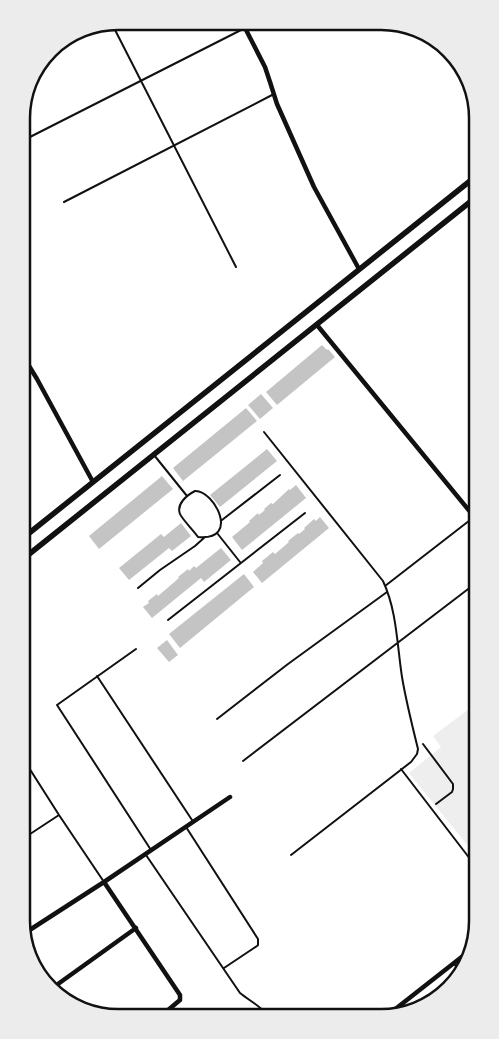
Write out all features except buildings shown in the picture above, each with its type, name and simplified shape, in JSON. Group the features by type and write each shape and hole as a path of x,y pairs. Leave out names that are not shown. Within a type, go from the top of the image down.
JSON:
{"main road":[{"path":"30,532 469,182"},
{"path":"30,553 469,203"}],"street":[{"path":"246,30 265,67 277,104 314,187 359,269"},
{"path":"316,325 469,511"},
{"path":"30,368 93,482"},
{"path":"31,929 230,797"},
{"path":"104,882 180,996 180,1000 169,1009"},
{"path":"57,984 136,928"},
{"path":"398,1007 461,958"}],"lane":[{"path":"115,30 236,267"},
{"path":"30,137 241,30"},
{"path":"64,202 274,94"},
{"path":"264,432 383,582 388,592 402,680 418,749 417,754 410,762 291,855"},
{"path":"154,455 187,496"},
{"path":"222,520 280,475"},
{"path":"195,491 200,491 205,494 219,512 222,520 221,528 217,533 198,537 180,514 182,502 195,491"},
{"path":"168,620 305,513"},
{"path":"385,586 469,523"},
{"path":"217,533 241,563"},
{"path":"138,588 205,537"},
{"path":"244,761 469,588"},
{"path":"217,719 288,664 388,592"},
{"path":"136,649 57,705 151,850"},
{"path":"97,676 194,822"},
{"path":"30,769 104,882"},
{"path":"401,769 469,858"},
{"path":"30,834 59,815"},
{"path":"186,828 258,939 257,946 224,969"},
{"path":"145,855 240,993 262,1009"}],"path":[{"path":"414,732 452,784 452,792 431,808"}],"shaded area":[{"path":"469,709 469,847 409,773 441,747 433,736"}]}
